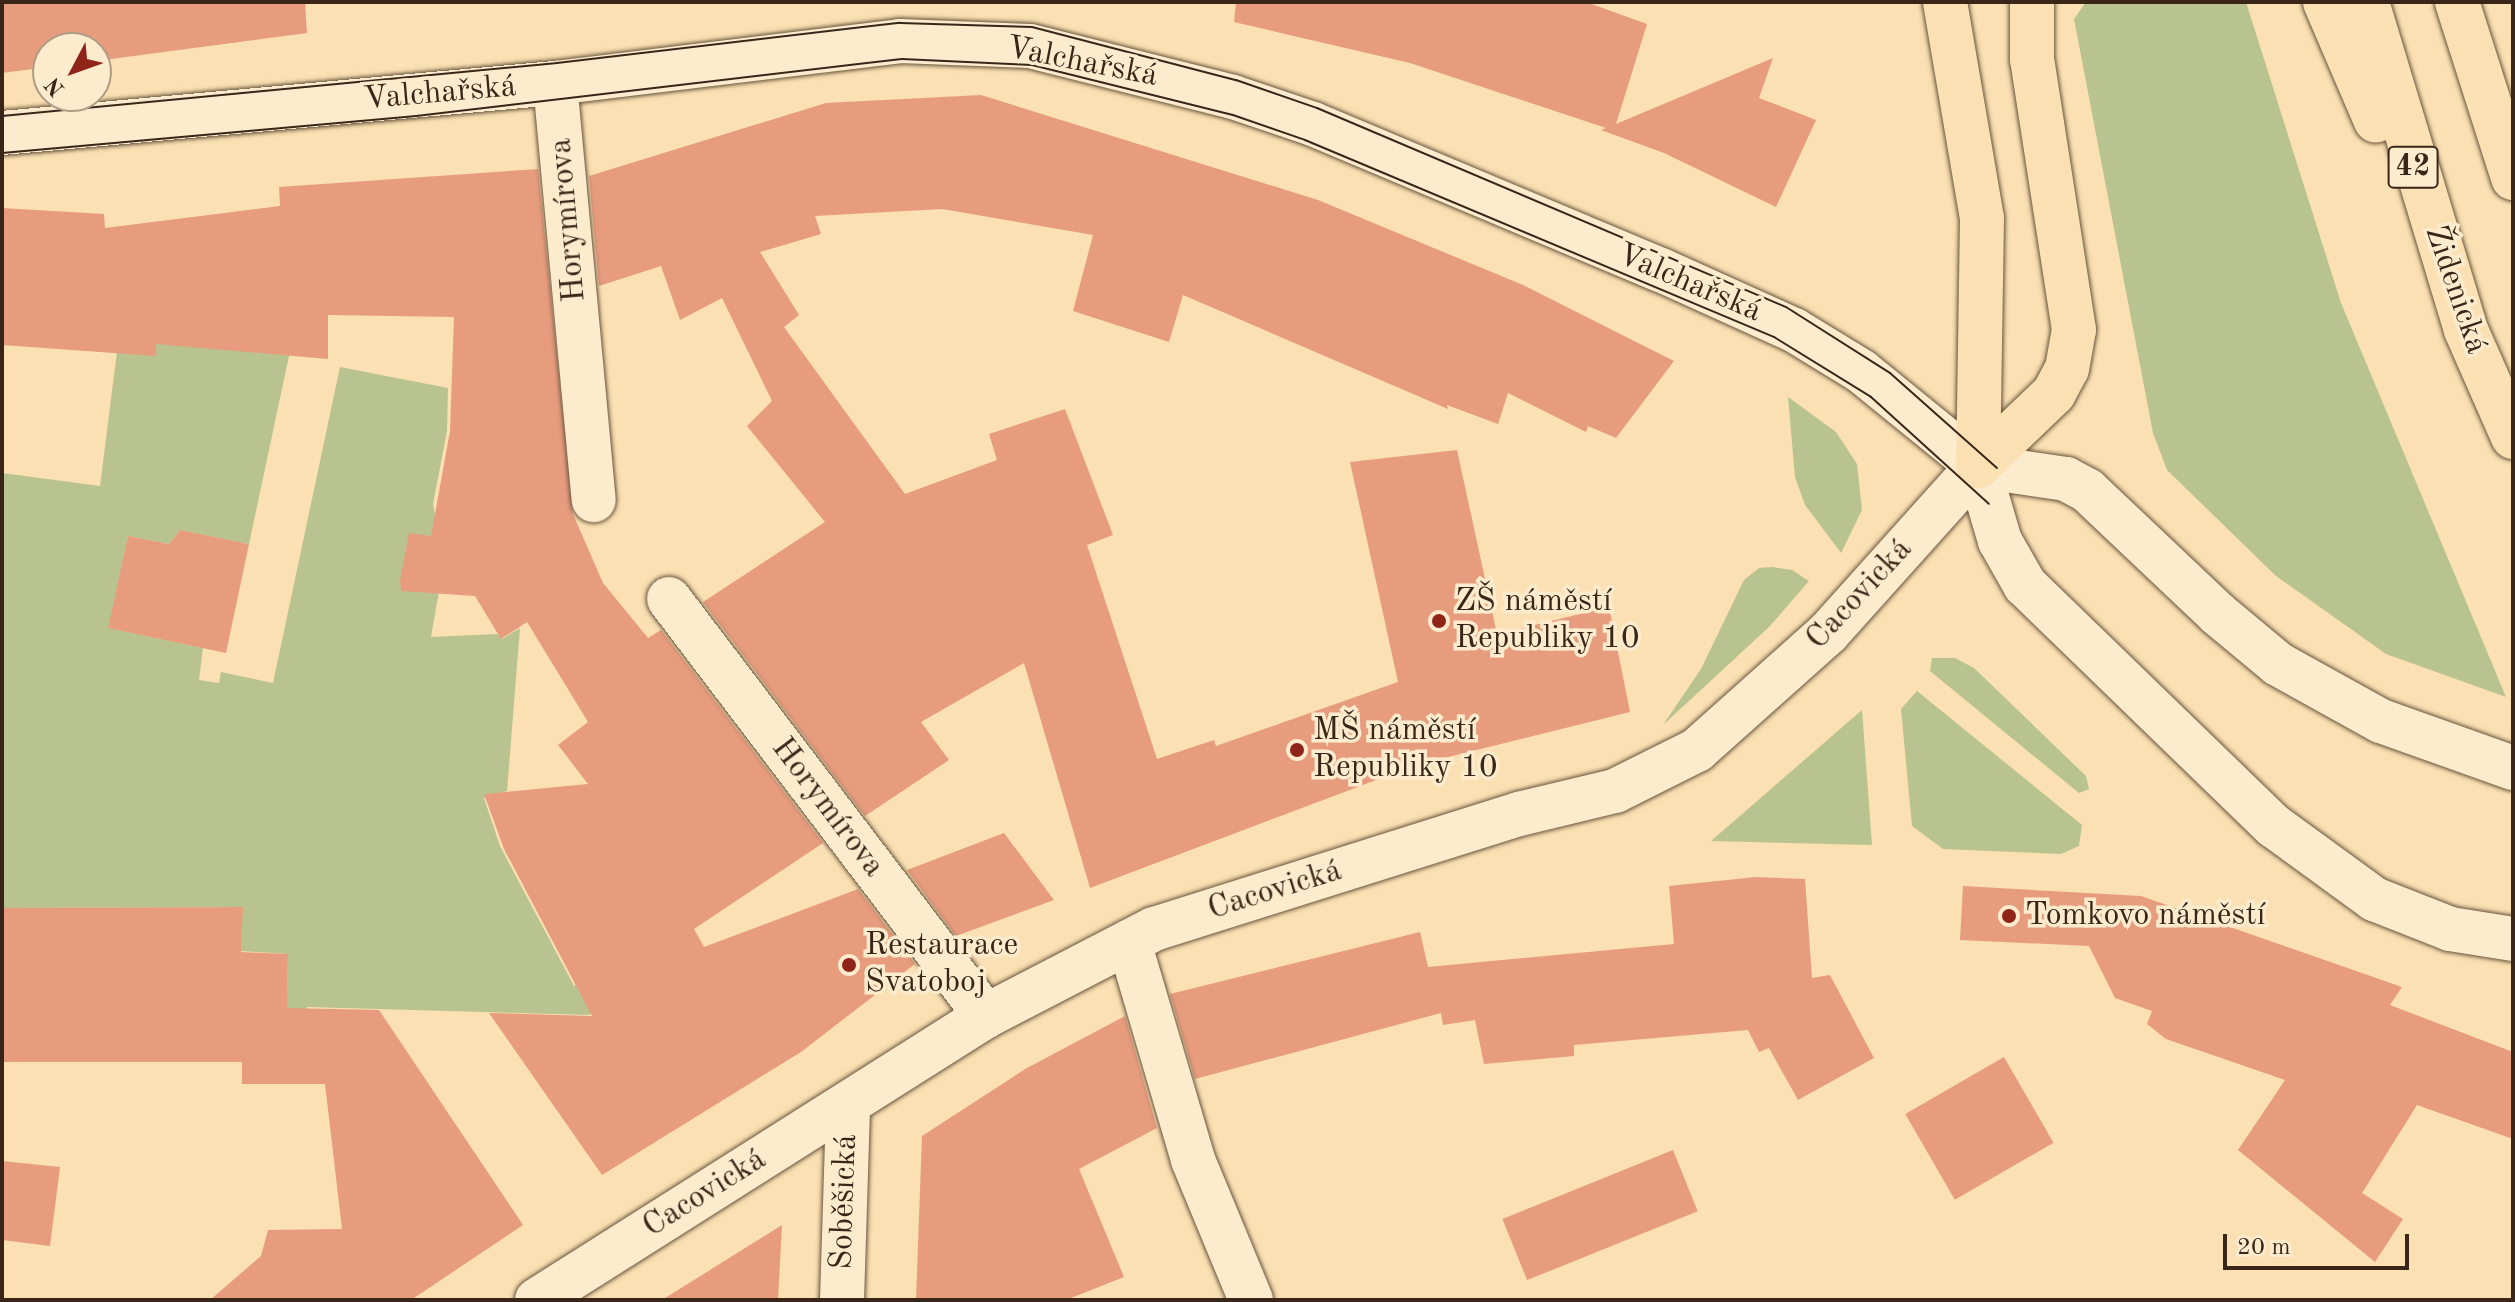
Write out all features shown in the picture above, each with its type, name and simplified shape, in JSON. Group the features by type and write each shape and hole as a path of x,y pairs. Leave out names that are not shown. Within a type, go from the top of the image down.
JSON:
{"highway":[{"path":"1945,2 1983,231 1978,466"},
{"path":"1978,466 2054,393 2067,369 2074,330 2032,60 2032,2"},
{"path":"2325,2 2466,330"},
{"name":"Židenická","path":"2367,2 2466,330 2513,437"},
{"path":"2457,2 2513,178"}],"street":[{"name":"Valchařská","path":"2,133 555,83 900,41 1030,46 1233,97 1313,124 1794,330 1861,371 1978,466"},
{"name":"Horymírova","path":"555,83 594,500"},
{"path":"2513,768 2381,721 2278,664 2218,614 2087,490 2066,479 1978,466 2000,541 2025,585 2274,826 2374,899 2450,929 2513,939"},
{"name":"Cacovická","path":"537,1300 986,1016 1154,929 1474,828 1615,791 1697,750 1828,633 1978,466"},
{"name":"Horymírova","path":"669,599 986,1016"},
{"path":"1129,942 1193,1160 1251,1300"},
{"name":"Soběšická","path":"842,1300 848,1104"}],"green space":[{"path":"2086,2 2246,2 2341,303 2506,697 2386,654 2276,576 2167,470 2153,433 2074,19"},
{"path":"123,304 290,351 249,544 180,530 169,544 128,536 109,628 203,648 199,680 219,683 221,672 273,683 340,367 448,388 447,431 433,504 444,563 431,637 498,634 502,639 520,628 507,791 484,798 500,846 574,986 591,977 607,1002 589,1015 307,1007 305,1038 286,1038 288,954 241,951 242,907 2,908 2,473 100,486"},
{"path":"1788,397 1836,432 1857,464 1862,510 1841,553 1805,505 1795,477"},
{"path":"1759,568 1792,570 1809,581 1770,626 1663,725 1701,669 1744,580"},
{"path":"1932,658 1955,658 1974,668 2086,776 2089,789 2079,793 1930,671"},
{"path":"1917,691 2082,825 2079,846 2061,854 1943,849 1912,826 1901,709"},
{"path":"1862,710 1872,845 1711,841"}],"building":[{"path":"2,2 305,2 307,33 112,59 112,32 32,32 32,69 2,73"},
{"path":"1236,2 1586,2 1647,24 1616,124 1773,58 1759,98 1816,120 1776,207 1664,153 1601,130 1606,128 1410,63 1234,22"},
{"path":"981,95 1318,200 1523,285 1674,361 1616,438 1588,426 1586,432 1508,393 1498,424 1447,405 1448,409 1183,295 1169,342 1073,311 1093,235 942,209 815,216 821,234 760,252 799,315 784,327 905,494 997,460 989,434 1065,409 1113,535 1087,545 1157,759 1214,740 1216,746 1398,682 1350,462 1457,450 1497,634 1609,607 1630,712 1416,765 1090,888 1024,663 921,722 949,760 865,816 703,602 825,522 747,426 772,401 722,298 680,320 661,266 599,286 589,176 826,103"},
{"path":"538,169 573,514 603,583 648,638 661,630 823,843 694,929 704,947 858,889 915,964 801,1052 602,1175 489,1013 592,1016 504,849 484,794 588,784 558,745 588,722 527,622 501,639 475,596 401,591 409,533 431,536 450,431 454,317 328,315 328,359 156,344 156,356 2,345 2,208 104,214 105,228 280,206 279,187"},
{"path":"180,530 249,544 226,653 108,628 128,536 169,544"},
{"path":"1004,833 1054,900 956,936 907,870"},
{"path":"1756,877 1805,879 1812,978 1830,975 1874,1058 1798,1100 1769,1048 1759,1052 1748,1030 1574,1045 1574,1056 1484,1064 1475,1020 1443,1025 1441,1013 1195,1079 1170,994 1420,932 1428,967 1674,944 1669,886"},
{"path":"1963,886 2141,896 2402,987 2390,1005 2513,1052 2513,1139 2417,1105 2362,1193 2403,1219 2375,1262 2238,1150 2285,1080 2166,1039 2147,1024 2152,1011 2115,998 2089,946 1960,940"},
{"path":"243,907 241,952 288,954 287,1008 379,1010 523,1225 411,1300 210,1300 261,1256 268,1230 342,1229 325,1084 242,1084 242,1062 2,1062 2,908"},
{"path":"1125,1016 1157,1128 1079,1169 1124,1277 1066,1300 916,1300 922,1136 1027,1068"},
{"path":"2004,1057 2054,1143 1955,1200 1905,1114"},
{"path":"1673,1150 1698,1211 1527,1280 1502,1219"},
{"path":"2,1161 60,1167 50,1246 2,1240"},
{"path":"782,1225 778,1300 662,1300"}],"tram line":[{"path":"2,116 557,63 900,23 1032,27 1236,80 1317,108 1786,307 1890,373 1997,468"},
{"path":"2,153 416,116 902,59 1032,65 1233,115 1305,140 1774,337 1871,397 1989,504"}],"place":[{"name":"ZŠ náměstí Republiky 10","path":"1439,621"},
{"name":"MŠ náměstí Republiky 10","path":"1297,750"},
{"name":"Tomkovo náměstí","path":"2009,916"},
{"name":"Restaurace Svatoboj","path":"849,965"}]}
